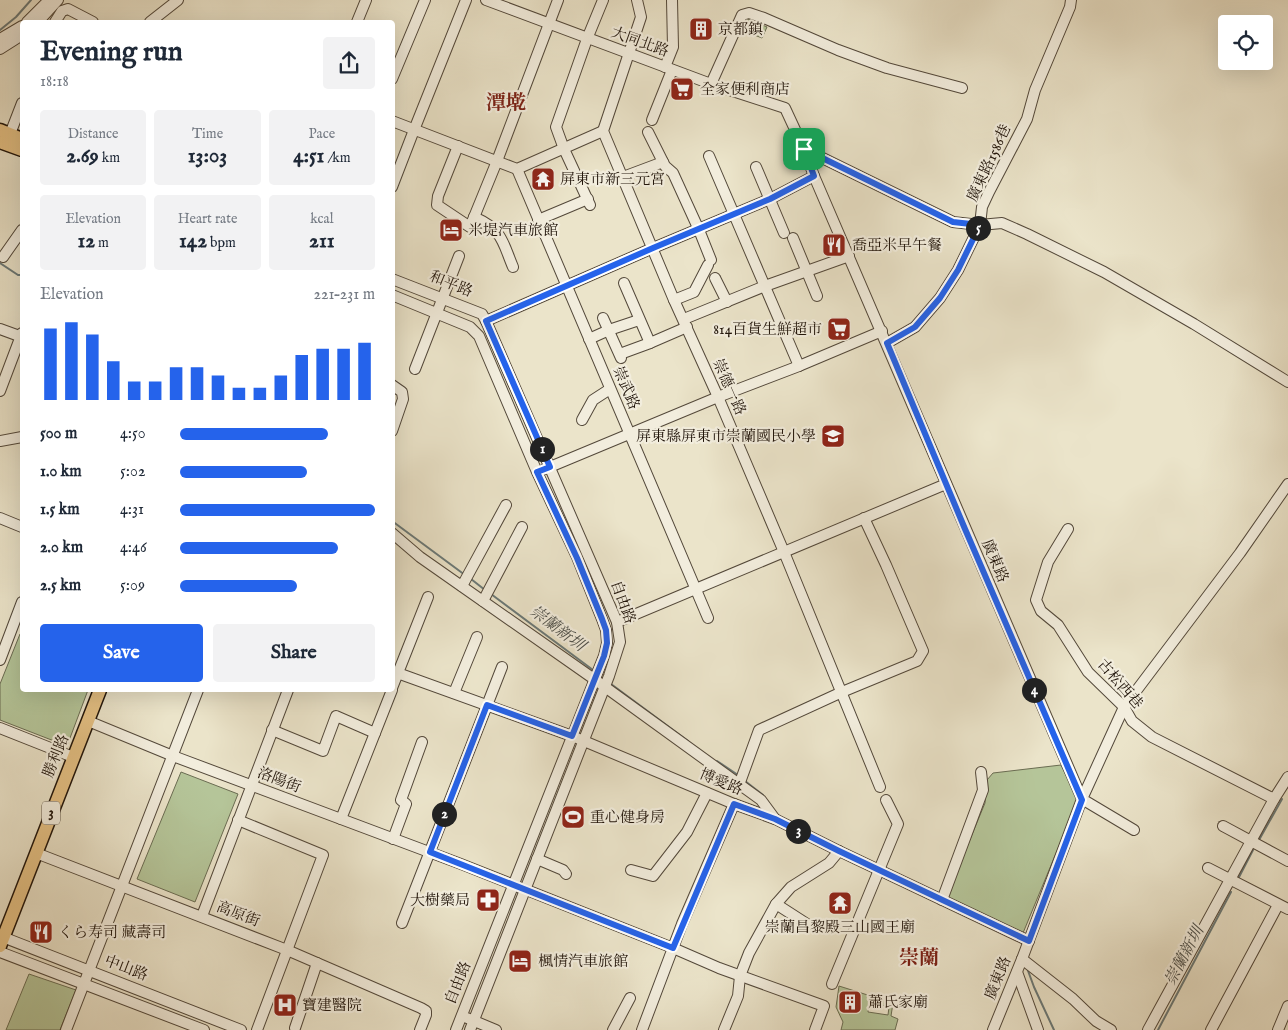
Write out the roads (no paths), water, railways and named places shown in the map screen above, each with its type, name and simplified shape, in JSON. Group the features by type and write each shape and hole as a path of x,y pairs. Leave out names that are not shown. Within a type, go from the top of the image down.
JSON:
{"main road":[{"name":"勝利路","path":"1,939 99,692"}],"street":[{"path":"29,20 49,0"},
{"path":"40,20 58,0"},
{"path":"153,20 178,0"},
{"path":"358,20 366,0"},
{"path":"395,72 425,0"},
{"path":"395,179 466,0"},
{"name":"大同北路","path":"486,0 669,69 785,108"},
{"path":"472,222 558,0"},
{"path":"538,220 589,202 564,149 556,127 603,0"},
{"path":"395,122 516,169 603,131 641,17 637,0"},
{"path":"652,120 669,69 673,47 672,0"},
{"name":"廣東路1586巷","path":"804,149 953,222 980,225 982,207 1027,118 1035,90 1071,0"},
{"path":"56,20 62,12 68,9 88,20"},
{"path":"711,84 742,15 749,13 886,68 962,88"},
{"path":"0,39 20,27"},
{"path":"0,49 20,36"},
{"name":"廣東路","path":"785,108 1082,800 993,1030"},
{"path":"13,141 20,111"},
{"name":"崇德一路","path":"603,131 674,300 718,397 784,552 880,787"},
{"path":"648,132 665,166 673,172 699,230 709,263 694,292 674,300"},
{"path":"458,146 438,196 437,205 472,222 489,224 498,234 513,268"},
{"path":"709,156 799,366"},
{"path":"623,177 663,162"},
{"path":"756,166 817,296"},
{"name":"崇武路","path":"516,169 708,618"},
{"path":"488,325 566,286 770,199 814,176"},
{"path":"887,343 915,327 940,298 958,270 980,225 1002,223 1104,272 1194,324 1288,382"},
{"path":"3,257 20,233"},
{"path":"415,369 459,256"},
{"path":"603,318 620,356 650,343 727,302 806,270 849,256"},
{"path":"715,278 727,302"},
{"name":"和平路","path":"395,280 482,314 488,325"},
{"path":"624,284 650,343"},
{"path":"395,296 437,313"},
{"name":"自由路","path":"437,313 470,327 480,336 537,472 577,558 606,630 607,643 604,656 456,1030"},
{"path":"589,340 609,330 639,320"},
{"name":"自由路","path":"472,1025 607,682 620,642 617,622 488,325"},
{"path":"0,329 20,335"},
{"path":"537,472 882,332"},
{"path":"0,391 20,341"},
{"path":"395,387 402,392 403,400 395,423"},
{"path":"582,420 593,400 610,389"},
{"path":"0,441 20,437"},
{"path":"617,622 946,484"},
{"path":"1134,830 1082,800 1124,707 1240,553 1288,484"},
{"path":"465,580 506,505"},
{"path":"0,518 20,526"},
{"path":"740,780 759,730 917,660 923,651 864,518"},
{"path":"486,595 522,527"},
{"name":"古松西巷","path":"1068,529 1048,562 1036,600 1041,611 1058,625 1088,672 1124,707 1132,721 1152,737 1280,797"},
{"path":"395,535 434,566 465,580 486,595 523,629 607,682 740,780 761,800 775,819"},
{"path":"396,672 428,597"},
{"path":"0,660 20,607"},
{"path":"454,693 477,637"},
{"path":"402,922 502,668"},
{"name":"博愛路","path":"396,672 572,736 706,793 775,819 1029,941"},
{"path":"66,1030 197,692"},
{"path":"202,916 287,692"},
{"path":"341,819 391,692"},
{"path":"272,730 323,751 336,716 375,733"},
{"name":"洛陽街","path":"88,721 173,756 430,852 513,886"},
{"path":"0,728 74,757"},
{"path":"393,839 406,804 401,800 422,742"},
{"path":"942,900 983,790 981,772"},
{"path":"1148,1030 1230,879 1280,797 1288,776"},
{"path":"631,870 653,876 687,832 706,793"},
{"path":"832,984 898,824 886,800"},
{"path":"642,1030 673,948 734,804"},
{"path":"238,820 323,855 256,1030"},
{"path":"1224,826 1288,861"},
{"path":"724,1030 738,996 740,976 748,953 776,904 791,887 829,863 839,851"},
{"name":"高原街","path":"36,853 287,950 426,1011 426,1016 420,1030"},
{"path":"537,859 563,870 566,874"},
{"path":"1208,868 1288,909"},
{"path":"513,886 740,976 824,1006 815,1030"},
{"path":"776,904 807,924"},
{"path":"1210,1030 1278,905"},
{"name":"中山路","path":"1,939 90,970 241,1030"},
{"name":"中山路","path":"0,952 204,1030"},
{"path":"1022,959 1073,999 1096,1021 1111,1030"},
{"path":"295,1028 318,963"},
{"path":"1017,972 1038,1030"},
{"path":"612,1030 630,998"},
{"path":"1278,1030 1288,1006"},
{"path":"462,1016 472,1025 496,1030"}],"waterway":[{"path":"0,30 16,17 31,0"},
{"name":"崇蘭新圳","path":"0,263 20,275"},
{"name":"崇蘭新圳","path":"395,523 465,575"},
{"name":"崇蘭新圳","path":"471,579 485,590"},
{"name":"崇蘭新圳","path":"491,594 593,670"},
{"name":"崇蘭新圳","path":"611,684 688,741"},
{"name":"崇蘭新圳","path":"717,761 738,775"},
{"name":"崇蘭新圳","path":"745,781 763,795"},
{"name":"崇蘭新圳","path":"1259,840 1282,799"},
{"name":"崇蘭新圳","path":"1238,879 1253,850"},
{"name":"崇蘭新圳","path":"1158,1030 1231,892"},
{"name":"崇蘭新圳","path":"1027,968 1054,1030"}],"place":[{"name":"京都鎮","path":"701,29"},
{"name":"全家便利商店","path":"682,89"},
{"name":"屏東市新三元宮","path":"543,179"},
{"name":"米堤汽車旅館","path":"451,230"},
{"name":"喬亞米早午餐","path":"834,245"},
{"name":"814百貨生鮮超市","path":"839,329"},
{"name":"屏東縣屏東市崇蘭國民小學","path":"833,436"},
{"name":"重心健身房","path":"573,817"},
{"name":"大樹藥局","path":"488,900"},
{"name":"崇蘭昌黎殿三山國王廟","path":"840,903"},
{"name":"くら寿司 藏壽司","path":"41,932"},
{"name":"楓情汽車旅館","path":"520,961"},
{"name":"蕭氏家廟","path":"850,1002"},
{"name":"寶建醫院","path":"285,1005"}],"district":[{"name":"潭墘","path":"506,103"},
{"name":"崇蘭","path":"919,958"}]}
